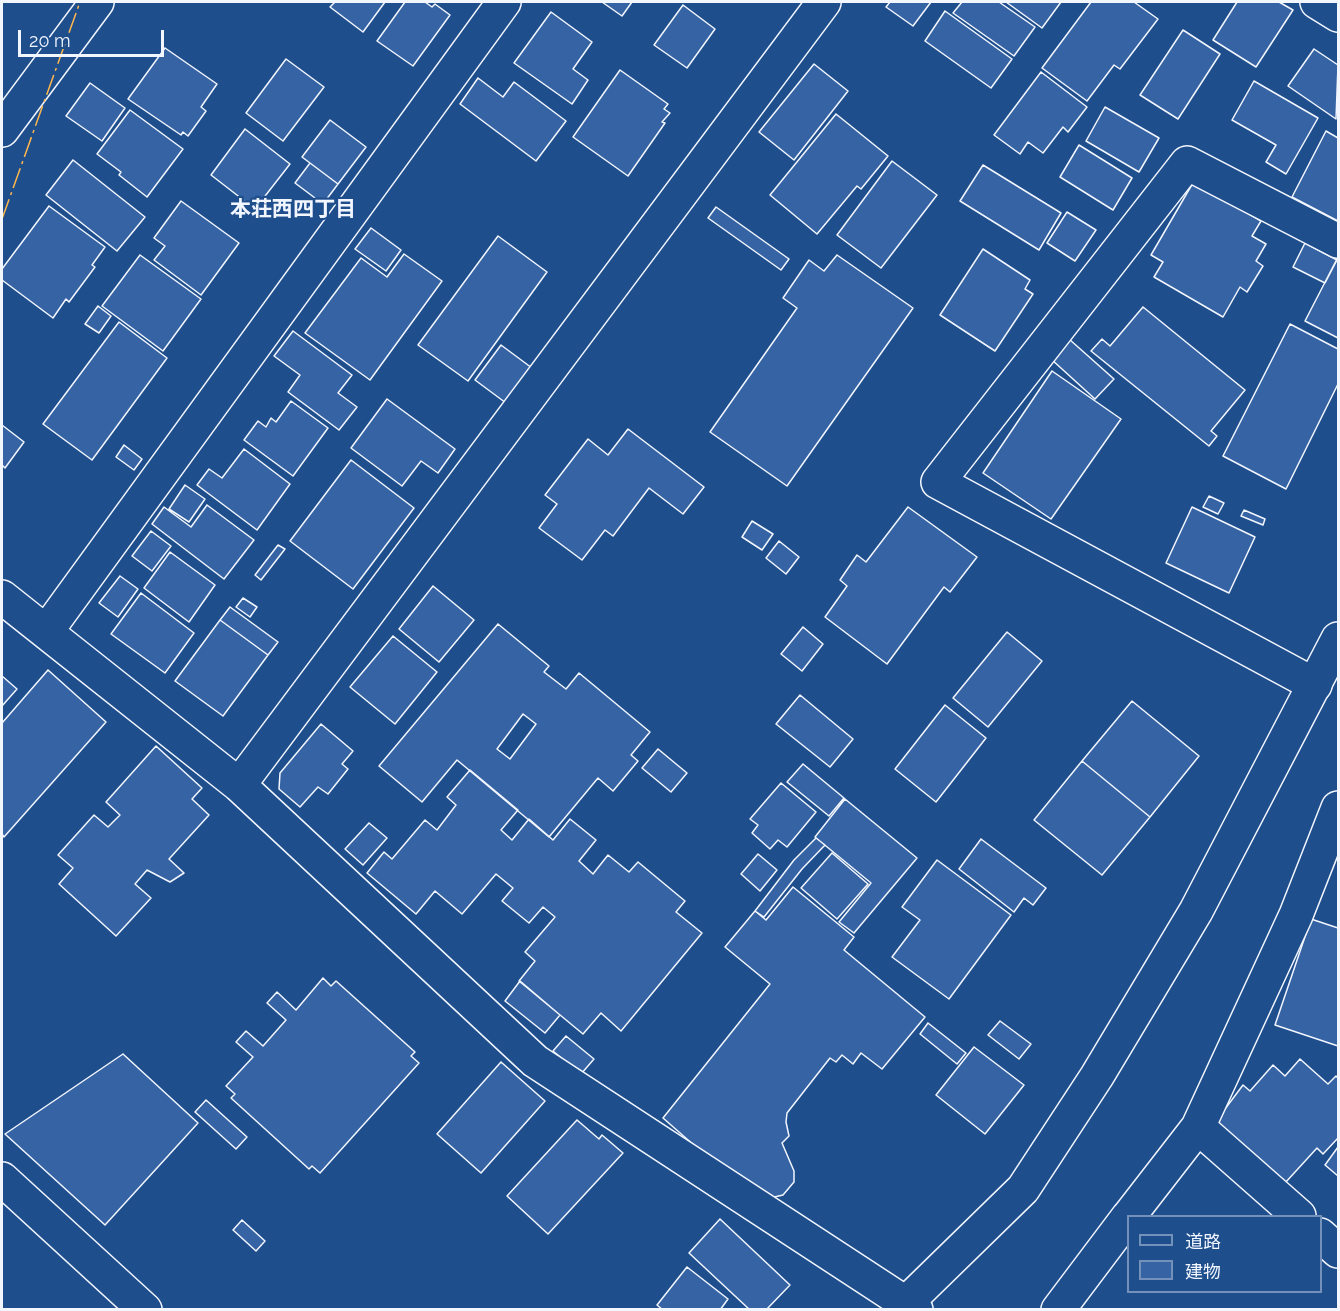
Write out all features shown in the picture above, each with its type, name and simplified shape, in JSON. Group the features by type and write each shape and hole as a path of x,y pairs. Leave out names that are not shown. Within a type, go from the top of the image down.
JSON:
{"street":[{"path":"2,129 97,2"},
{"path":"46,632 504,2"},
{"path":"1317,2 1338,15"},
{"path":"239,785 818,4"},
{"path":"1314,685 938,482 1188,163 1338,242"},
{"path":"2,597 239,785 535,1061 907,1307 1023,1190 1097,1076 1196,911 1338,639"},
{"path":"1131,1215 1198,1127 1296,915 1338,808"},
{"path":"1198,1127 1298,1215"},
{"path":"2,1179 145,1310"},
{"path":"1058,1310 1127,1220"},
{"path":"1322,1237 1338,1251"}],"building":[{"path":"335,2 385,2 363,32 330,7"},
{"path":"405,2 425,2 432,7 435,4 450,15 413,66 377,41"},
{"path":"602,2 632,2 622,16"},
{"path":"890,2 931,2 913,26 886,7"},
{"path":"962,2 999,2 1035,27 1014,56 953,13"},
{"path":"1006,2 1061,2 1042,28"},
{"path":"1091,2 1134,2 1158,19 1120,69 1114,65 1087,101 1042,68"},
{"path":"1237,2 1279,2 1293,10 1256,67 1213,40"},
{"path":"683,5 715,29 687,68 654,45"},
{"path":"945,11 1012,59 991,88 925,41"},
{"path":"551,12 592,42 573,69 588,80 572,104 514,63"},
{"path":"1183,30 1220,54 1178,119 1140,95"},
{"path":"165,48 217,84 201,107 206,111 188,136 183,132 181,135 128,99"},
{"path":"1314,49 1338,65 1336,119 1288,86"},
{"path":"286,59 324,87 283,141 246,113"},
{"path":"814,64 848,91 794,160 759,132"},
{"path":"620,70 668,104 664,109 670,113 628,176 573,137"},
{"path":"1041,72 1087,107 1068,132 1063,127 1043,153 1028,142 1020,154 994,135"},
{"path":"478,78 503,97 514,82 566,121 536,161 460,104"},
{"path":"1254,81 1318,118 1286,174 1266,162 1276,145 1232,120"},
{"path":"90,83 125,108 102,141 66,116"},
{"path":"1105,107 1159,138 1139,172 1086,141"},
{"path":"130,110 183,149 147,197 119,175 121,172 97,154"},
{"path":"836,114 888,156 861,189 857,186 817,234 770,195"},
{"path":"330,120 366,147 338,184 302,157"},
{"path":"245,129 290,164 255,209 211,175"},
{"path":"1326,131 1338,138 1338,221 1292,197"},
{"path":"1079,145 1132,178 1113,210 1060,177"},
{"path":"73,160 145,217 117,251 46,195"},
{"path":"892,161 937,195 881,268 837,235"},
{"path":"310,163 338,184 323,204 295,183"},
{"path":"983,165 1061,213 1039,250 960,201"},
{"path":"1194,181 1261,221 1252,236 1266,244 1256,261 1263,266 1247,292 1240,287 1223,317 1154,277 1163,262 1151,255"},
{"path":"181,201 239,243 201,295 154,260 165,246 154,238"},
{"path":"49,206 105,247 92,265 95,267 69,302 66,299 53,318 2,280 2,269"},
{"path":"716,207 789,259 781,270 708,218"},
{"path":"1067,212 1096,230 1075,261 1047,243"},
{"path":"371,228 401,250 386,271 355,249"},
{"path":"498,236 547,272 468,381 418,345"},
{"path":"1305,243 1337,260 1325,283 1293,267"},
{"path":"983,249 1030,280 1025,289 1033,294 995,351 940,315"},
{"path":"404,254 442,281 370,380 305,333 361,258 387,277"},
{"path":"140,255 201,299 163,351 102,306"},
{"path":"837,255 913,308 787,486 710,432 797,308 783,298 809,260 824,271"},
{"path":"1338,257 1338,338 1305,321"},
{"path":"98,306 111,316 99,333 85,324"},
{"path":"1143,307 1245,390 1211,431 1217,436 1209,446 1091,351 1102,339 1110,346"},
{"path":"119,322 167,358 92,460 43,424"},
{"path":"1290,324 1338,349 1338,384 1286,489 1223,456"},
{"path":"293,331 352,375 338,393 357,407 339,430 288,392 300,375 274,356"},
{"path":"1069,339 1114,379 1095,399 1051,359"},
{"path":"501,345 536,371 510,406 475,380"},
{"path":"1052,371 1121,419 1051,519 983,473"},
{"path":"387,399 455,449 438,473 421,461 402,486 351,448"},
{"path":"291,401 328,428 293,476 244,440 258,421 266,427 271,418 276,422"},
{"path":"2,425 24,442 5,468 2,465"},
{"path":"628,429 704,487 683,514 649,488 613,536 605,530 582,560 539,528 557,504 545,495 588,439 608,455"},
{"path":"124,445 142,459 134,470 116,457"},
{"path":"244,449 290,484 257,530 197,485 209,469 222,478"},
{"path":"351,460 414,508 353,589 290,541"},
{"path":"185,485 205,499 189,522 169,509"},
{"path":"1209,496 1224,503 1218,514 1203,507"},
{"path":"207,505 254,540 224,579 152,524 164,507 191,527"},
{"path":"908,507 977,557 950,592 944,587 887,664 825,617 847,586 840,580 857,555 866,562"},
{"path":"1192,507 1255,537 1229,593 1166,563"},
{"path":"1244,510 1265,519 1263,525 1241,516"},
{"path":"752,521 773,534 762,550 742,537"},
{"path":"151,531 171,546 152,571 132,556"},
{"path":"779,541 799,557 786,574 766,558"},
{"path":"278,545 285,549 261,580 255,575"},
{"path":"170,552 215,585 189,622 144,588"},
{"path":"120,576 138,589 118,617 99,603"},
{"path":"433,586 474,620 439,662 399,629"},
{"path":"141,593 194,633 165,673 111,634"},
{"path":"243,598 257,607 250,617 236,607"},
{"path":"230,607 278,642 268,655 220,620"},
{"path":"220,620 268,655 223,716 175,681"},
{"path":"498,624 549,666 544,672 566,689 579,673 650,732 631,755 638,761 613,791 598,778 549,837 457,760 422,802 379,766","holes":["523,714 536,724 510,759 497,749"]},
{"path":"803,627 823,644 802,671 781,654"},
{"path":"1007,632 1042,661 988,727 953,698"},
{"path":"393,636 437,672 395,724 350,687"},
{"path":"48,670 106,722 4,837 2,834 2,723"},
{"path":"2,676 17,689 2,706"},
{"path":"800,695 853,739 830,767 776,724"},
{"path":"1132,701 1199,756 1150,817 1082,761"},
{"path":"945,705 986,738 936,802 895,769"},
{"path":"321,724 353,751 342,764 348,769 328,794 318,787 300,807 279,789 280,773"},
{"path":"156,746 202,788 192,799 209,815 169,859 184,873 170,882 147,870 135,884 151,898 116,936 59,884 73,868 58,855 94,815 108,827 120,815 106,802"},
{"path":"658,749 687,773 671,792 642,768"},
{"path":"1082,761 1150,817 1102,875 1034,820"},
{"path":"803,764 844,798 829,816 787,782"},
{"path":"470,770 518,810 501,830 512,840 529,819 553,840 570,819 596,840 579,861 593,874 608,855 629,872 638,862 685,901 676,912 702,933 621,1031 601,1013 583,1034 519,981 535,961 525,952 555,917 543,907 529,923 502,901 513,888 496,874 462,914 435,891 416,914 367,873 384,852 392,859 425,820 437,830 456,805 447,797"},
{"path":"781,783 816,812 787,847 778,840 770,849 752,833 758,825 750,819"},
{"path":"845,799 917,858 854,933 839,922 871,883 815,837"},
{"path":"369,823 387,838 363,865 345,849"},
{"path":"816,838 825,845 802,869 764,917 755,911 794,860"},
{"path":"981,839 1046,888 1033,905 1024,898 1014,912 959,869"},
{"path":"832,853 868,884 837,919 801,888"},
{"path":"758,854 777,870 760,891 741,874"},
{"path":"937,860 1011,915 949,999 892,957 920,920 902,907"},
{"path":"793,887 854,937 844,950 925,1017 882,1069 861,1053 853,1064 842,1055 836,1062 830,1058 787,1113 789,1136 782,1143 794,1171 794,1182 783,1195 770,1198 704,1154 663,1118 770,984 725,947 755,911 766,920"},
{"path":"1311,919 1338,928 1338,1046 1275,1025"},
{"path":"323,978 331,986 336,981 415,1052 411,1056 419,1063 320,1173 312,1166 309,1169 231,1098 235,1094 226,1086 253,1057 236,1042 246,1031 263,1046 286,1020 267,1003 277,992 296,1010"},
{"path":"520,981 560,1015 545,1033 505,1001"},
{"path":"1000,1021 1031,1044 1019,1059 988,1035"},
{"path":"928,1023 966,1053 957,1064 920,1034"},
{"path":"566,1036 594,1059 581,1074 553,1051"},
{"path":"974,1047 1024,1085 985,1134 936,1095"},
{"path":"123,1054 198,1123 105,1225 5,1134"},
{"path":"1300,1059 1328,1084 1336,1076 1338,1078 1338,1138 1323,1154 1317,1148 1285,1183 1216,1121 1243,1085 1250,1091 1273,1065 1285,1076"},
{"path":"501,1062 545,1101 481,1173 437,1134"},
{"path":"206,1100 247,1137 236,1149 195,1112"},
{"path":"577,1120 599,1139 602,1135 623,1153 548,1234 507,1196"},
{"path":"1338,1147 1338,1176 1325,1165"},
{"path":"720,1219 790,1285 766,1310 750,1310 689,1253"},
{"path":"242,1220 265,1241 256,1251 233,1230"},
{"path":"687,1267 728,1299 720,1310 663,1310 657,1305"}],"power":[{"path":"2,219 80,2"}],"district":[{"name":"本荘西四丁目","path":"293,210"}]}
